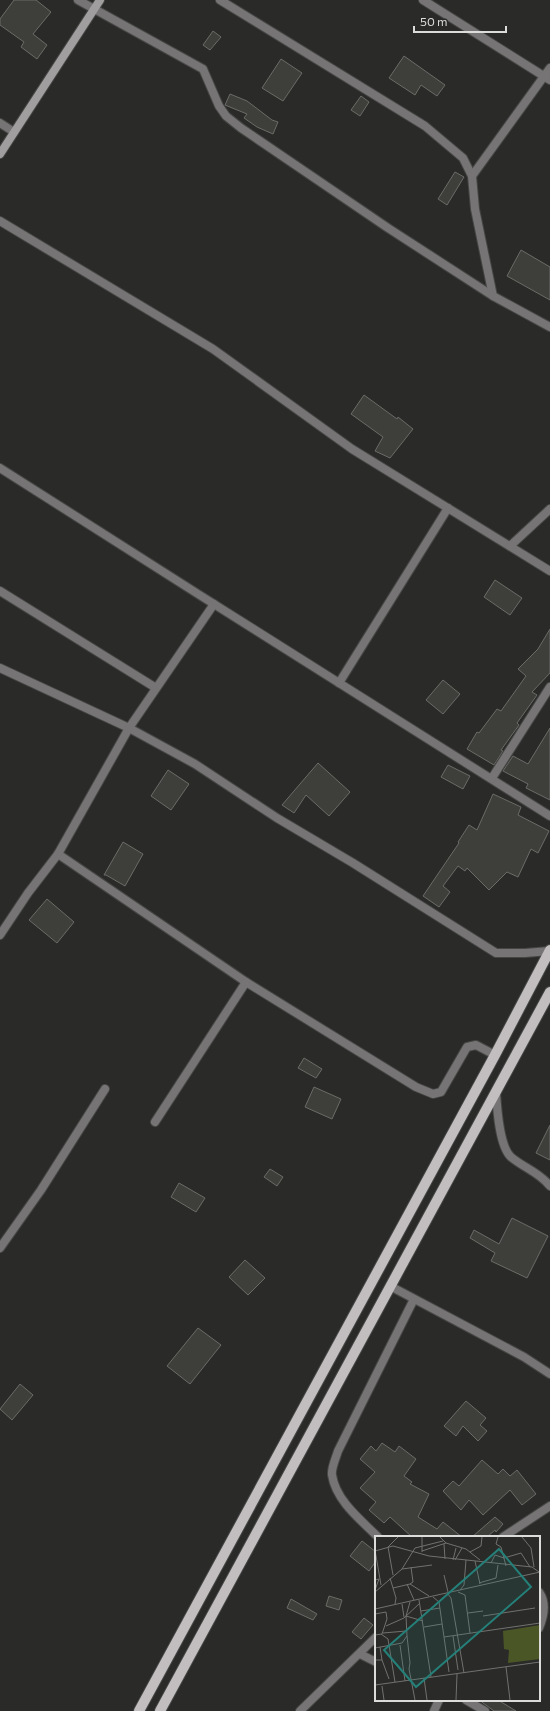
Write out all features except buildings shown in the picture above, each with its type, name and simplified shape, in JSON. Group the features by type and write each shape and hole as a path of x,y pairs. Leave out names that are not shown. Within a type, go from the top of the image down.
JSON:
{"main road":[{"path":"139,1711 495,1055 550,950"},
{"path":"160,1711 550,992"}],"street":[{"path":"78,0 203,69 219,106 226,116 241,128 388,228 493,296 550,327"},
{"path":"0,154 100,0"},
{"path":"220,0 390,103 425,126 463,158 480,165"},
{"path":"423,0 547,79"},
{"path":"472,176 547,79 550,68"},
{"path":"0,123 14,132"},
{"path":"463,158 472,176 475,209 493,296"},
{"path":"0,221 213,349 352,449 550,571"},
{"path":"0,468 550,816"},
{"path":"339,683 448,508"},
{"path":"510,546 550,509"},
{"path":"0,591 156,688"},
{"path":"0,935 28,893 58,854 129,728 214,604"},
{"path":"0,668 129,728 195,764 278,818 360,867 496,953 525,953 550,950"},
{"path":"492,778 550,687"},
{"path":"58,854 246,982 416,1087 433,1094 441,1092 467,1047 476,1045 495,1055"},
{"path":"155,1122 246,982"},
{"path":"0,1248 42,1190 105,1089"},
{"path":"496,1092 498,1123 510,1155 537,1173 550,1186"},
{"path":"390,1286 524,1357 550,1374"},
{"path":"377,1536 344,1502 337,1490 332,1474 338,1451 414,1299"},
{"path":"505,1536 550,1506"},
{"path":"540,1593 544,1599 543,1619 540,1626"},
{"path":"300,1711 375,1639"},
{"path":"360,1654 375,1662"},
{"path":"434,1711 439,1701"},
{"path":"468,1701 485,1711"}]}
